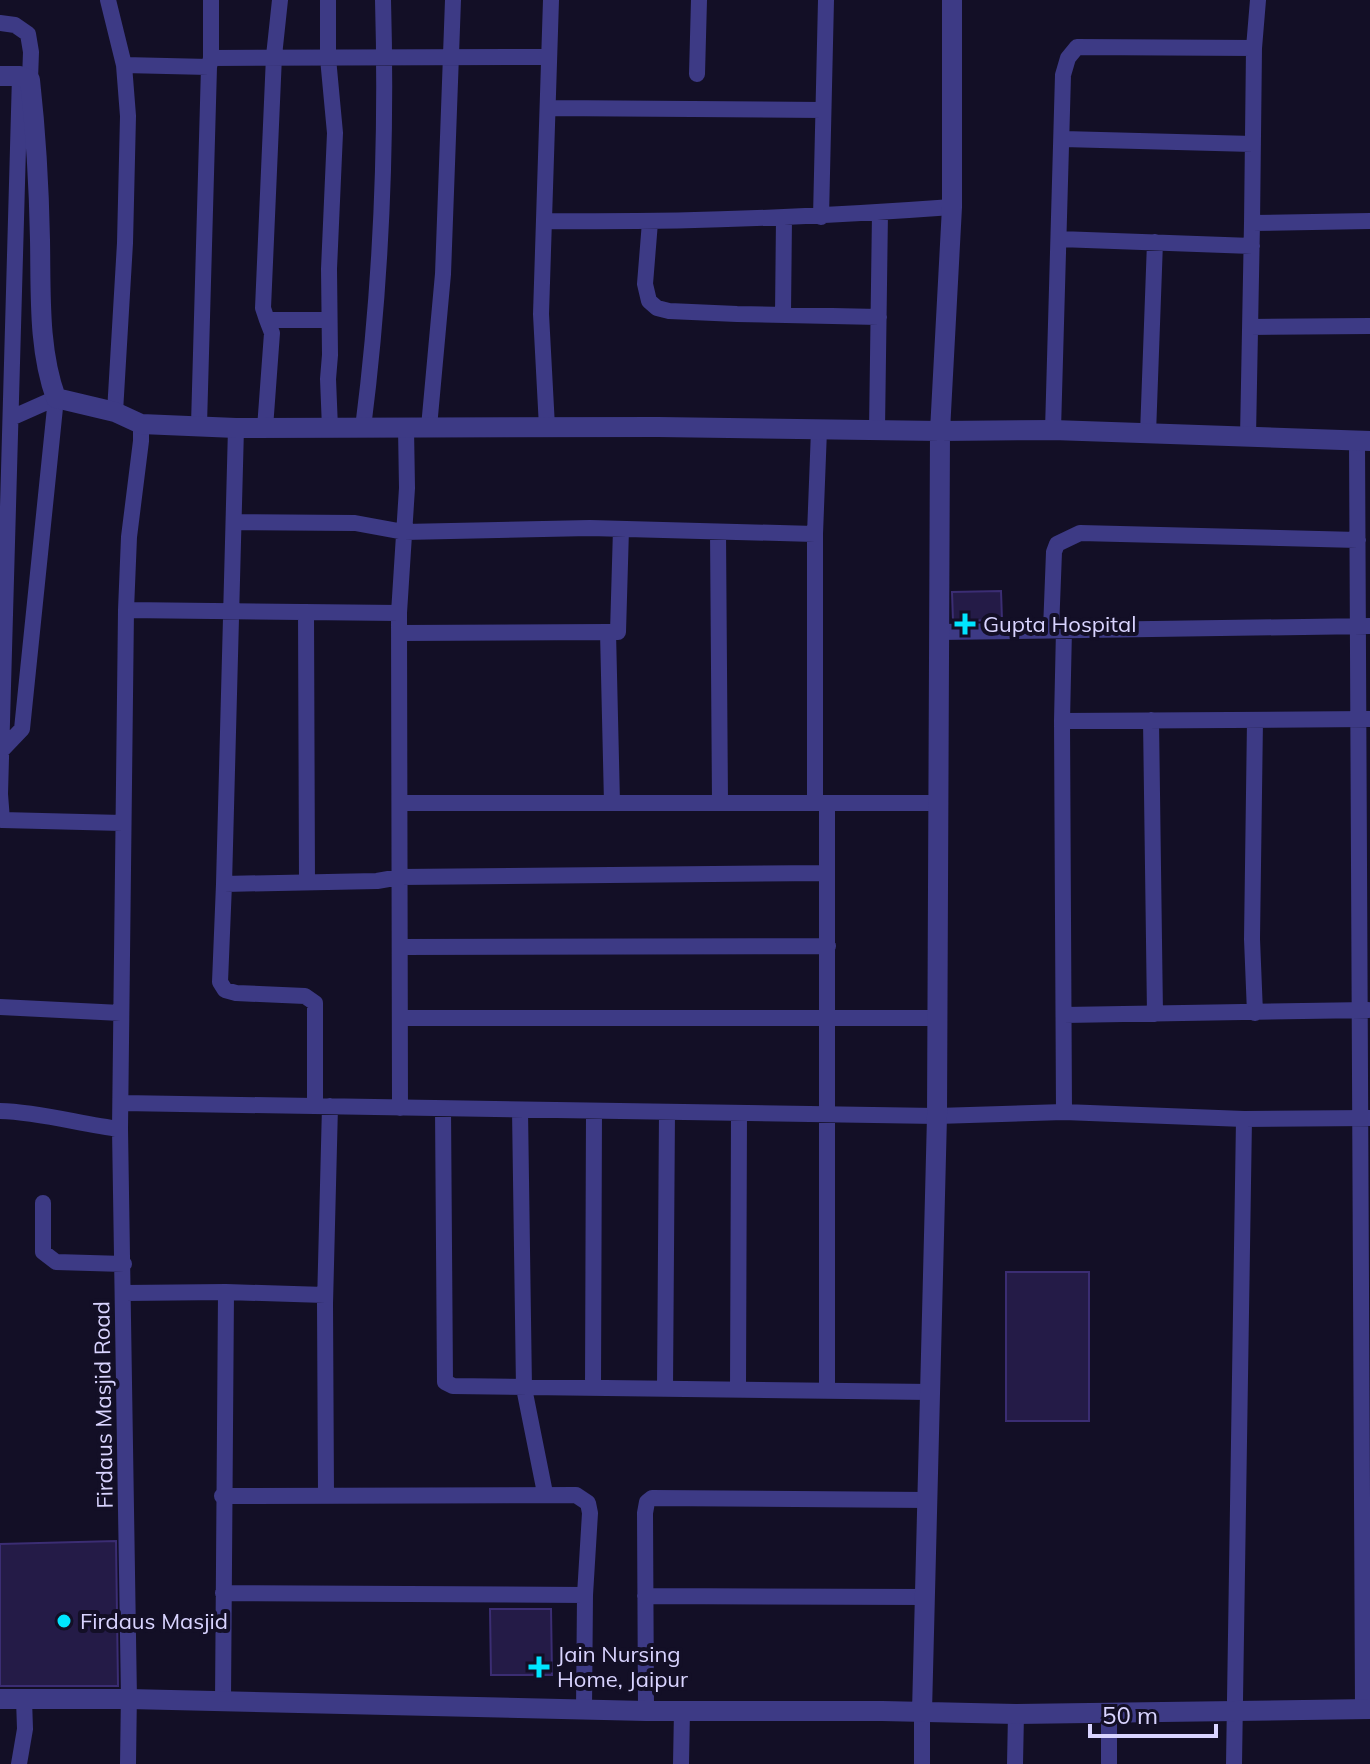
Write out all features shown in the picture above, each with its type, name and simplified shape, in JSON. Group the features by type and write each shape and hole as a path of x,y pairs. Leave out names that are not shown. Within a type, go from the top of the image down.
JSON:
{"street":[{"path":"108,0 124,65 128,116 115,412"},
{"path":"199,425 211,0"},
{"path":"265,428 272,333 263,308 274,56 280,0"},
{"path":"328,0 328,58 335,133 329,320 330,428"},
{"path":"363,428 376,330 385,58 383,0"},
{"path":"429,427 443,274 453,0"},
{"path":"547,427 541,314 551,0"},
{"path":"697,74 699,0"},
{"path":"821,217 826,0"},
{"path":"922,1764 937,1116 940,431 952,207 952,0"},
{"path":"1248,437 1254,48 1258,0"},
{"path":"0,23 15,25 28,34 31,52 17,77 6,346 1,820 123,823"},
{"path":"1053,430 1063,75 1068,58 1077,47 1254,48"},
{"path":"124,65 274,56 549,57"},
{"path":"1,751 22,729 56,398 49,377 42,307 38,149 17,77"},
{"path":"548,108 823,110"},
{"path":"1063,139 1253,144"},
{"path":"545,221 650,222 821,217 952,207"},
{"path":"877,430 880,212"},
{"path":"783,314 784,218"},
{"path":"1252,223 1370,221"},
{"path":"650,222 645,284 649,301 657,308 669,311 879,317"},
{"path":"1059,239 1252,246"},
{"path":"1148,434 1155,242"},
{"path":"267,320 329,320"},
{"path":"1250,327 1370,326"},
{"path":"0,1699 646,1711 1016,1714 1367,1709 1364,626 1358,540 1363,441 1053,430 236,428 141,424 115,412 56,398 7,422"},
{"path":"128,1764 121,1013 126,610 129,537 141,424"},
{"path":"236,428 220,982 225,990 236,993 305,996 315,1003 323,1106 326,1495"},
{"path":"400,1108 399,613 406,428"},
{"path":"819,430 815,534 821,803 827,873 827,1390"},
{"path":"234,522 355,523 404,532 621,529 815,534"},
{"path":"400,633 618,632 621,529"},
{"path":"718,532 720,803"},
{"path":"1064,1112 1062,721 1054,552 1057,544 1080,533 1358,540"},
{"path":"126,610 399,613"},
{"path":"306,612 307,882"},
{"path":"938,632 1364,626"},
{"path":"608,632 612,803"},
{"path":"1062,721 1364,719"},
{"path":"1151,720 1155,1014"},
{"path":"1255,720 1252,925 1255,1013"},
{"path":"400,803 937,803"},
{"path":"224,884 377,881 400,877 827,873"},
{"path":"400,947 828,946"},
{"path":"0,1007 121,1013"},
{"path":"1064,1015 1365,1010"},
{"path":"400,1018 938,1018"},
{"path":"121,1106 323,1106 937,1116 1064,1112 1244,1119 1366,1118"},
{"name":"Firdaus Masjid Road","path":"121,1106 128,1604"},
{"path":"443,1109 445,1382 453,1386 524,1388 931,1392"},
{"path":"520,1110 524,1388 545,1493"},
{"path":"0,1111 29,1112 120,1129"},
{"path":"593,1388 594,1111"},
{"path":"665,1388 667,1112"},
{"path":"738,1389 739,1113"},
{"path":"1234,1764 1244,1119"},
{"path":"43,1203 43,1252 56,1262 124,1264"},
{"path":"223,1701 222,1496 226,1292"},
{"path":"124,1293 325,1295"},
{"path":"222,1496 576,1495 588,1503 590,1513 585,1595 584,1709"},
{"path":"646,1711 645,1513 647,1502 652,1498 928,1500"},
{"path":"223,1593 585,1595"},
{"path":"645,1596 926,1597"},
{"path":"19,1764 25,1729 24,1699"},
{"path":"681,1764 682,1710"},
{"path":"1109,1713 1109,1764"},
{"path":"1015,1764 1016,1714"}],"building":[{"path":"1001,591 1002,620 953,621 952,592"},
{"path":"1006,1272 1089,1272 1089,1421 1006,1421"},
{"name":"Firdaus Masjid","path":"116,1541 118,1686 0,1686 0,1544"},
{"path":"490,1609 551,1609 552,1675 491,1675"}],"place":[{"name":"Gupta Hospital","path":"965,624"},
{"name":"Firdaus Masjid","path":"64,1621"},
{"name":"Jain Nursing Home, Jaipur","path":"539,1667"}]}
